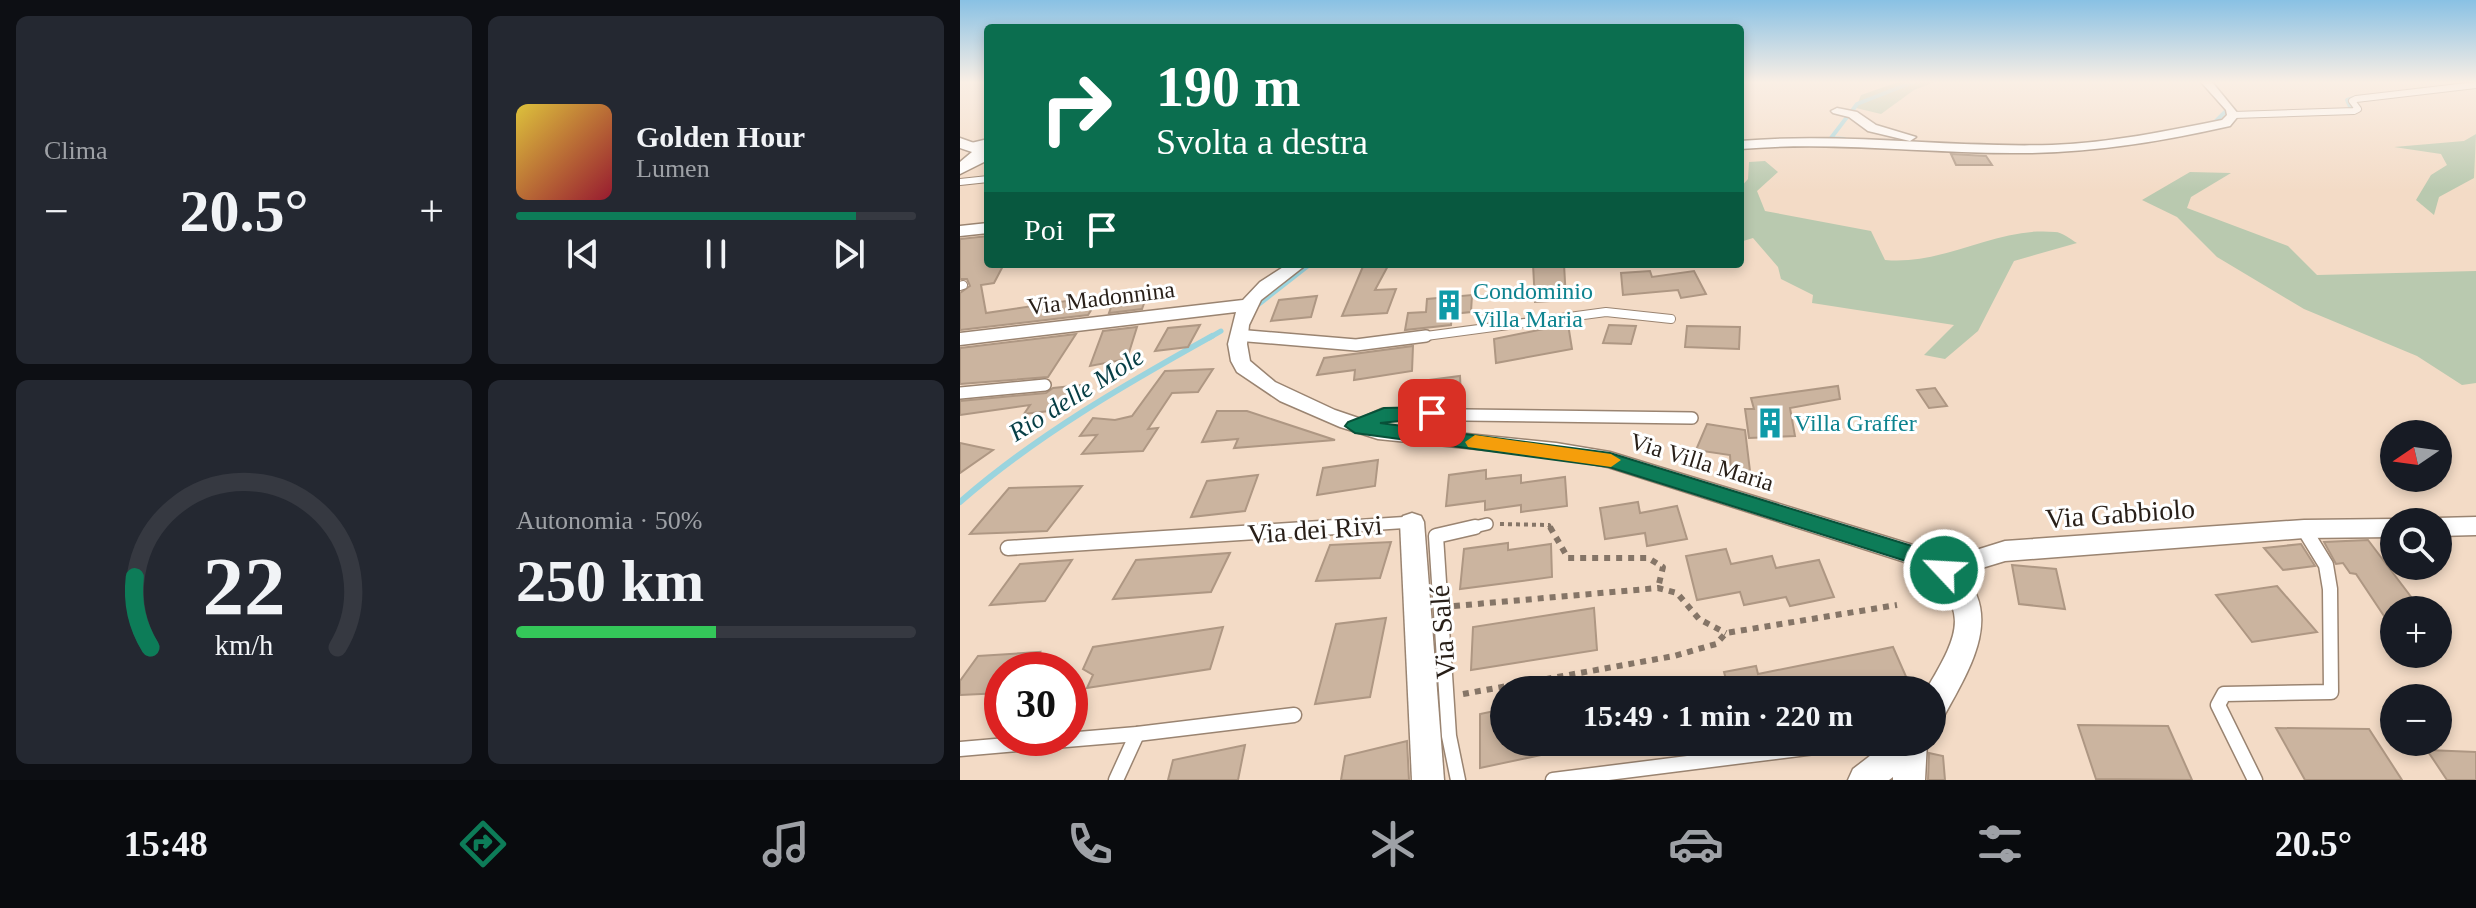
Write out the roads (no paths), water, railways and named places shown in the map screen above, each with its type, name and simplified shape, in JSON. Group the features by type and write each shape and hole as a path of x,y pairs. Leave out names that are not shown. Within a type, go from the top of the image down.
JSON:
{"street":[{"path":"1859,118 1872,128 1922,140 1937,148"},
{"path":"1744,145 1815,139 1937,148 2088,148 2226,123 2230,118"},
{"path":"960,169 978,158 981,150 974,143"},
{"path":"960,231 984,228"},
{"path":"1239,335 1247,305 1294,268"},
{"name":"Via Madonnina","path":"960,339 1247,305"},
{"name":"Via Villa Maria","path":"1239,335 1239,357 1244,368 1268,385 1355,426 1610,460 1917,556 1944,570"},
{"name":"Via dei Rivi","path":"1412,522 1428,780"},
{"path":"2452,527 2476,526"},
{"name":"Via Gabbiolo","path":"1944,570 1959,562 2005,551 2304,529 2380,528"},
{"path":"1944,570 1961,586 1968,615 1964,644 1946,680"},
{"path":"1864,780 1895,756"},
{"path":"1909,780 1910,756"}],"lane":[{"path":"960,182 984,179"},
{"path":"1239,335 1356,345 1606,312 1671,319"},
{"path":"960,393 1045,385"},
{"path":"1355,426 1384,414 1692,418"},
{"name":"Via dei Rivi","path":"1008,548 1412,522"},
{"name":"Via Salé","path":"1458,780 1446,696 1436,536 1487,524"},
{"path":"2255,780 2218,705 2224,694 2331,692 2330,589 2326,565 2304,529"},
{"path":"960,749 1137,734 1294,715"},
{"path":"1116,780 1137,734"},
{"path":"1553,780 1743,756"}],"waterway":[{"path":"1844,139 1831,138 1846,118"},
{"path":"2214,123 2219,118"},
{"name":"Rio delle Mole","path":"1259,304 1305,268"},
{"name":"Rio delle Mole","path":"1209,338 1221,331"},
{"name":"Rio delle Mole","path":"960,502 1050,433 1212,336"}],"place":[{"name":"Condominio Villa Maria","path":"1449,305"},
{"name":"Villa Graffer","path":"1770,423"}]}
